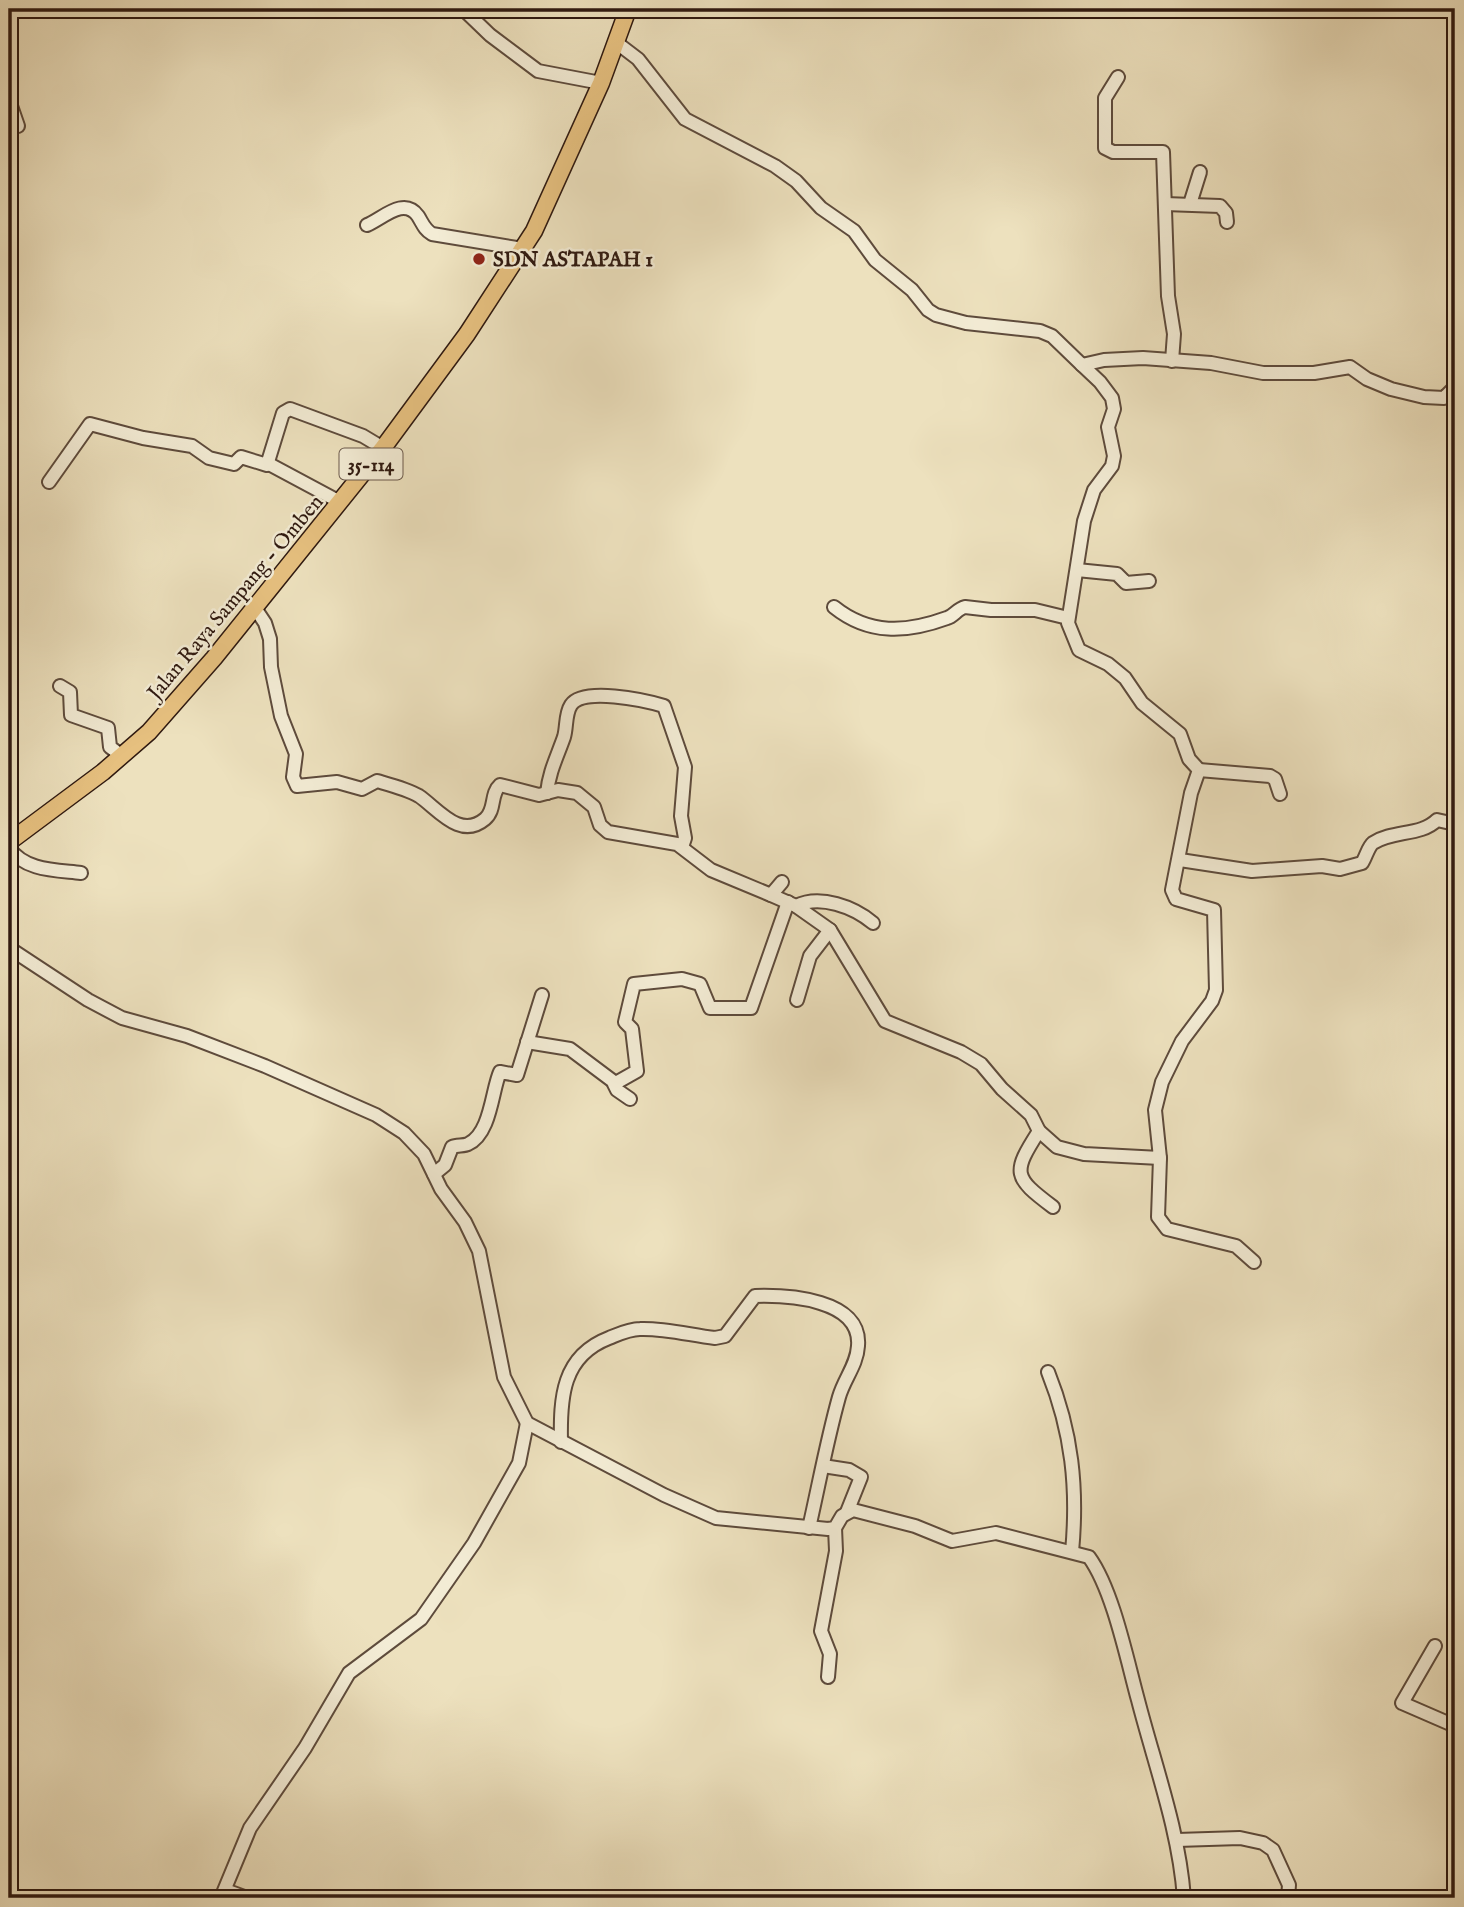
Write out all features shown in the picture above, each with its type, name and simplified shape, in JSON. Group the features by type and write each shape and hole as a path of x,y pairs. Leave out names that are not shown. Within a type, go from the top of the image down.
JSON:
{"main road":[{"name":"Jalan Raya Sampang - Omben","path":"9,842 122,756 163,718 383,448 467,334 523,249 601,83 628,9"}],"street":[{"path":"463,9 500,44 538,71 601,83"},
{"path":"617,43 638,59 685,120 775,166 796,181 821,208 854,231 875,260 904,281 936,316 966,323 1041,331 1052,336 1100,382 1112,398 1114,409 1108,427 1114,456 1111,466 1088,504 1069,618 1070,633 1079,650 1108,664 1125,678 1149,711 1180,734 1189,759 1199,770 1269,776 1275,779 1280,794"},
{"path":"1118,77 1105,98 1105,148 1113,152 1163,152 1168,296 1174,334 1172,361"},
{"path":"9,100 18,126"},
{"path":"1190,204 1200,172"},
{"path":"1165,204 1220,206 1226,213 1227,222"},
{"path":"367,225 390,211 405,208 412,211 432,234 523,249"},
{"path":"1082,365 1121,358 1211,362 1263,373 1314,373 1350,367 1380,385 1432,399 1449,396 1455,387"},
{"path":"269,464 283,413 287,410 363,436 383,448"},
{"path":"49,482 90,424 143,438 192,446 209,458 228,464 234,464 241,457 269,464 340,502"},
{"path":"1077,570 1117,574 1126,583 1149,581"},
{"path":"834,607 851,620 894,631 948,618 965,607 1035,610 1069,618"},
{"path":"255,608 265,623 270,639 271,667 281,716 296,754 293,777 297,786 337,782 362,789 377,781 415,794 440,816 467,826 482,822 490,814 495,789 500,785 539,795 563,790 584,797 594,807 600,825 608,832 682,847 711,870 792,904 830,930 885,1021 961,1052 981,1064 1002,1090 1031,1115 1040,1131 1053,1145 1084,1154 1160,1158"},
{"path":"60,686 71,694 71,715 106,726 110,747 122,756"},
{"path":"547,793 552,764 566,729 569,709 577,699 593,695 664,706 685,767 681,816 685,838 682,847"},
{"path":"1199,770 1191,793 1173,886 1174,897 1210,907 1215,912 1216,990 1212,1001 1182,1041 1162,1082 1155,1110 1160,1158 1158,1217 1162,1226 1236,1246 1254,1262"},
{"path":"1180,860 1252,871 1322,866 1340,869 1362,863 1373,844 1399,832 1428,829 1437,820 1455,824"},
{"path":"9,848 17,860 55,871 81,873"},
{"path":"771,895 782,882"},
{"path":"792,904 809,900 827,902 855,911 873,923"},
{"path":"614,1082 636,1073 632,1029 625,1022 634,984 682,979 700,984 710,1008 751,1008 792,904"},
{"path":"797,1000 810,956 830,930"},
{"path":"9,948 88,1000 122,1018 210,1044 376,1115 392,1124 418,1147 479,1251 504,1377 527,1423 716,1518 809,1528 835,1528"},
{"path":"434,1174 444,1165 452,1147 468,1144 476,1137 493,1107 499,1074 504,1070 517,1075 542,995"},
{"path":"527,1042 573,1051 614,1082 617,1090 630,1099"},
{"path":"1040,1131 1023,1160 1021,1178 1027,1188 1053,1207"},
{"path":"561,1442 559,1424 565,1386 575,1362 587,1349 621,1333 640,1329 715,1338 725,1336 751,1298 778,1297 828,1306 848,1316 858,1337 858,1349 840,1394 809,1528"},
{"path":"1048,1372 1067,1425 1071,1450 1076,1497 1072,1552"},
{"path":"247,1898 223,1894 250,1828 305,1748 349,1672 421,1619 474,1543 507,1489 519,1463 527,1423"},
{"path":"823,1466 849,1470 861,1477 847,1512 835,1528 836,1550 828,1585 828,1608 821,1631 830,1654 828,1677"},
{"path":"847,1512 866,1512 915,1526 952,1541 996,1533 1089,1557 1104,1588 1124,1647 1177,1840 1184,1898"},
{"path":"1435,1646 1402,1703 1455,1726"},
{"path":"1177,1840 1240,1838 1263,1843 1273,1850 1289,1885 1289,1898"}],"place":[{"name":"SDN ASTAPAH 1","path":"479,259"}]}
